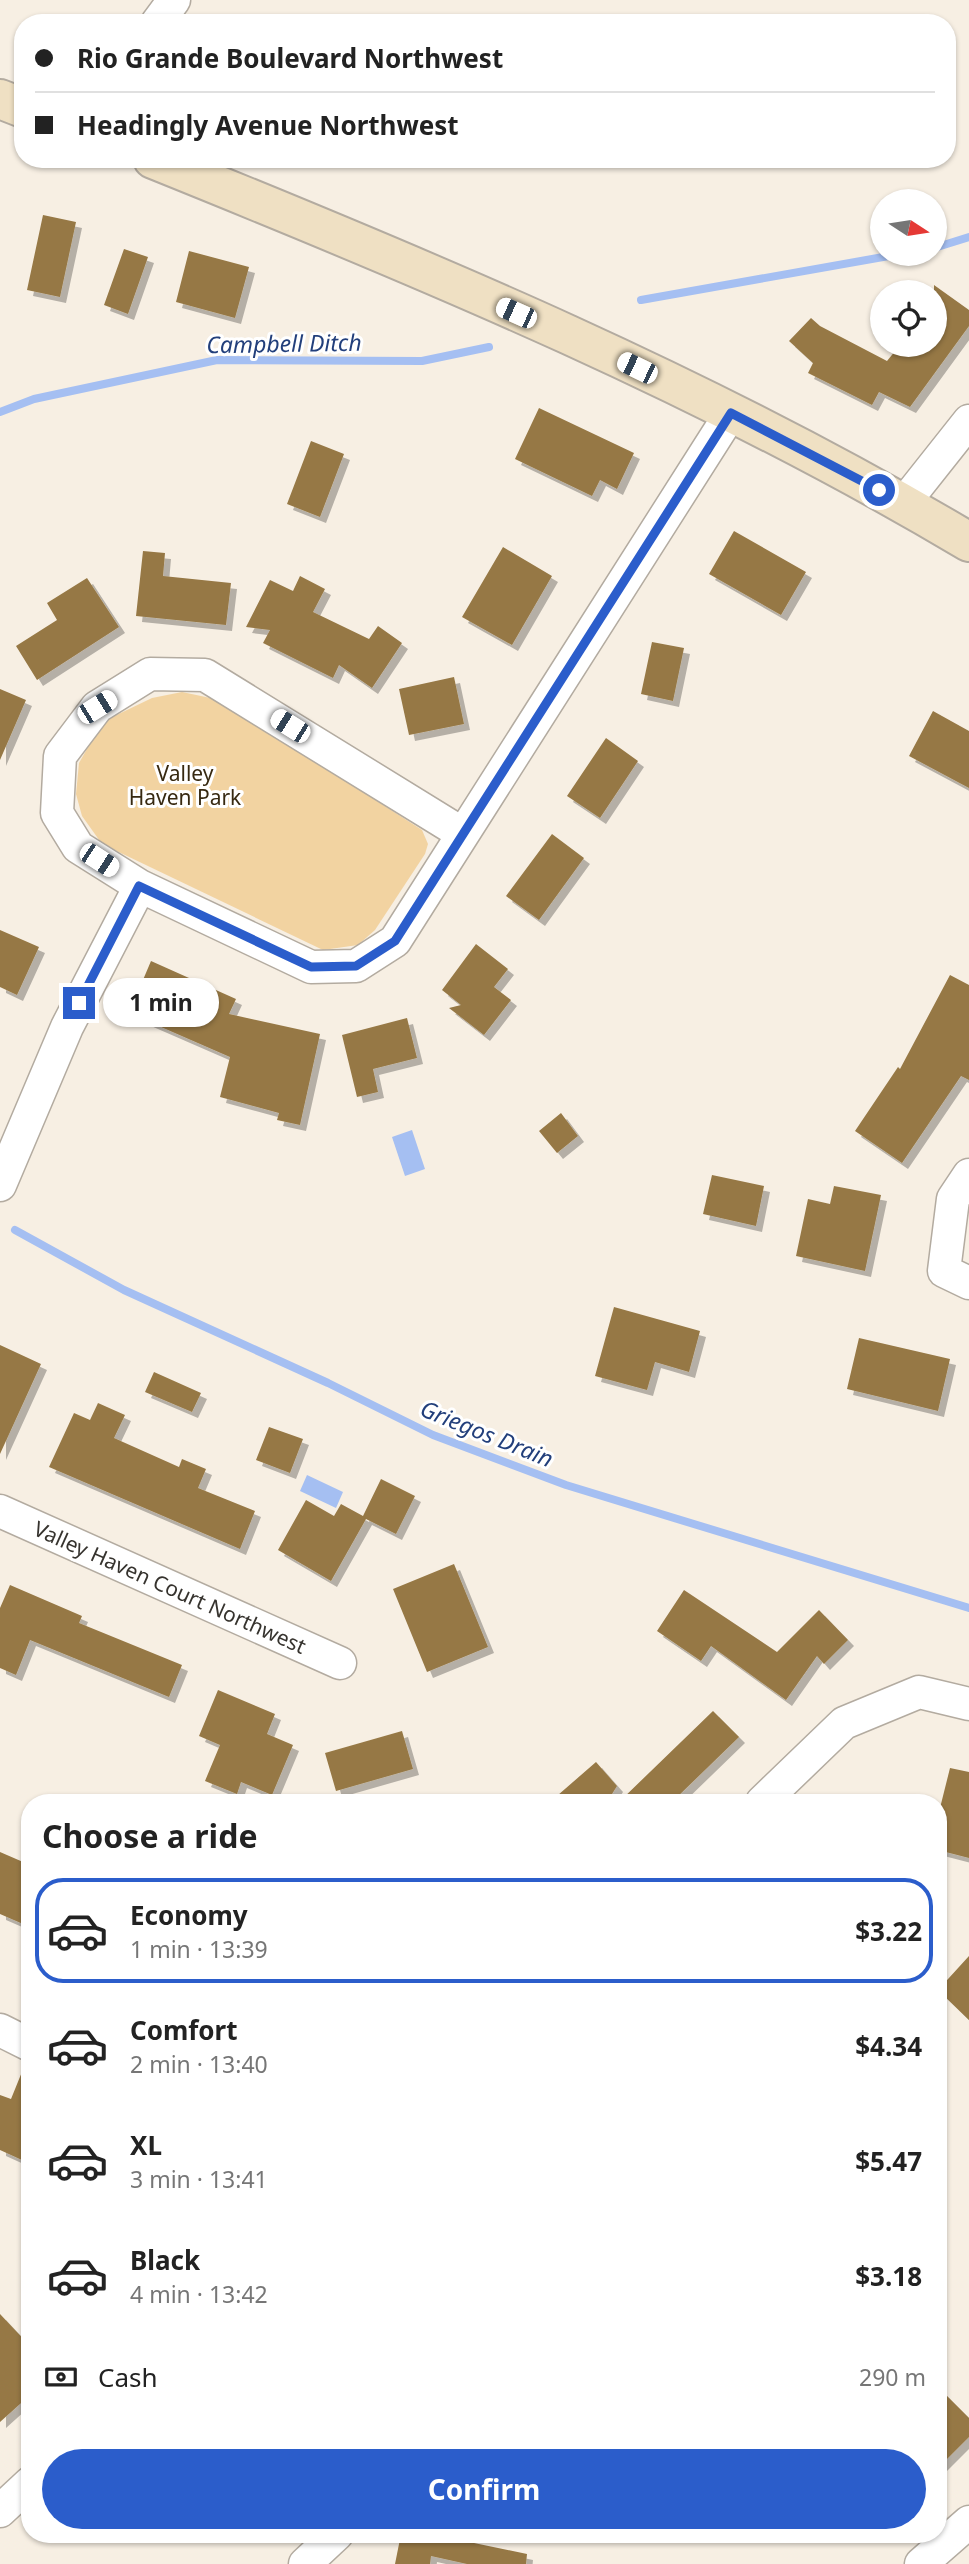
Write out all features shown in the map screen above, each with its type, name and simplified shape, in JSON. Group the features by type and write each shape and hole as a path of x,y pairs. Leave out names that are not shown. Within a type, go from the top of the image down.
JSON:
{"main road":[{"path":"175,168 320,226 590,345 731,413 904,503 969,542"}],"street":[{"path":"463,834 205,675 150,674 97,707 60,756 57,813 78,847 139,886 311,967 356,966 395,941 731,413"},
{"path":"904,503 969,421"},
{"path":"0,1185 67,1027 139,886"},
{"path":"969,1175 953,1199 944,1271 969,1283"},
{"name":"Valley Haven Court Northwest","path":"0,1511 340,1662"},
{"path":"770,1794 844,1723 919,1692 969,1704"},
{"path":"0,2031 21,2041"},
{"path":"0,2511 21,2491"},
{"path":"947,2541 969,2522"},
{"path":"305,2564 327,2543"},
{"path":"921,2564 945,2543"}],"green space":[{"name":"Valley Haven Park","path":"182,692 220,700 422,830 428,844 425,854 375,930 358,945 323,950 102,844 82,816 76,794 79,763 102,722 152,698"}],"water":[{"path":"412,1130 425,1169 405,1176 392,1137"},
{"path":"307,1475 343,1492 336,1508 300,1491"}],"building":[{"path":"43,215 76,222 60,297 27,290"},
{"path":"124,249 148,257 128,314 104,305"},
{"path":"189,251 249,267 235,318 176,302"},
{"path":"947,294 969,310 969,326 947,356"},
{"path":"811,318 820,326 870,352 870,357 879,357 887,361 890,357 946,357 910,407 879,392 872,405 808,373 813,363 789,341"},
{"path":"539,408 634,453 617,489 600,480 592,496 515,459"},
{"path":"311,441 344,454 320,517 287,504"},
{"path":"734,531 806,572 781,615 709,574"},
{"path":"503,547 552,576 512,645 462,617"},
{"path":"143,551 165,553 163,576 231,583 226,625 136,616"},
{"path":"300,576 325,589 313,612 369,639 378,626 402,643 372,688 339,665 333,678 263,643 270,630 246,627 270,580 293,591"},
{"path":"87,578 119,627 37,680 16,646 57,620 47,603"},
{"path":"652,642 684,648 673,701 641,694"},
{"path":"454,677 464,724 409,735 399,689"},
{"path":"0,689 26,700 0,760"},
{"path":"933,711 969,731 969,788 909,756"},
{"path":"606,738 638,761 600,818 567,796"},
{"path":"552,834 584,858 539,920 506,896"},
{"path":"0,930 39,947 17,995 0,987"},
{"path":"476,944 508,969 494,987 511,1000 484,1035 449,1008 461,1005 442,990"},
{"path":"151,961 236,999 229,1014 320,1034 300,1125 277,1120 279,1113 220,1097 230,1057 129,1013"},
{"path":"950,975 969,985 969,1080 961,1076 902,1163 855,1131 898,1067 900,1069"},
{"path":"407,1018 417,1058 373,1069 378,1092 357,1097 342,1035"},
{"path":"561,1113 578,1136 557,1153 539,1131"},
{"path":"712,1175 764,1186 756,1226 703,1214"},
{"path":"834,1186 881,1195 865,1271 796,1256 808,1199 830,1204"},
{"path":"614,1307 700,1331 689,1372 655,1362 647,1390 595,1376"},
{"path":"859,1338 950,1359 938,1411 847,1389"},
{"path":"0,1345 41,1364 0,1454"},
{"path":"154,1372 201,1393 192,1412 145,1392"},
{"path":"98,1403 125,1415 114,1438 179,1467 182,1459 206,1469 198,1488 255,1511 240,1549 49,1467 74,1413 90,1420"},
{"path":"269,1427 303,1439 290,1473 256,1460"},
{"path":"381,1479 415,1496 396,1534 366,1519 331,1581 278,1550 306,1500 334,1516 341,1504 363,1516"},
{"path":"454,1564 488,1647 427,1672 393,1589"},
{"path":"10,1585 82,1616 79,1623 182,1665 169,1697 30,1640 16,1675 0,1668 0,1608"},
{"path":"684,1590 777,1652 819,1610 848,1640 824,1664 817,1656 786,1700 711,1646 701,1661 657,1631"},
{"path":"218,1690 275,1714 267,1734 293,1745 272,1794 241,1782 237,1794 205,1781 220,1745 199,1736"},
{"path":"713,1711 739,1737 680,1794 627,1794"},
{"path":"402,1731 413,1769 336,1791 325,1753"},
{"path":"596,1762 617,1786 612,1794 559,1794"},
{"path":"950,1768 969,1772 969,1858 947,1852 947,1794 944,1794"},
{"path":"0,1852 21,1861 21,1923 0,1914"},
{"path":"969,1956 969,2020 947,1999 947,1980"},
{"path":"21,2074 21,2160 0,2150 0,2095 11,2099"},
{"path":"0,2314 21,2336 21,2403 0,2422"},
{"path":"947,2396 969,2418 969,2437 947,2459"},
{"path":"399,2543 474,2543 527,2554 526,2564 467,2564 431,2556 430,2564 395,2564"}],"waterway":[{"name":"Campbell Ditch","path":"947,244 969,237"},
{"name":"Campbell Ditch","path":"641,300 870,259"},
{"name":"Campbell Ditch","path":"0,412 34,399 217,360 422,361 489,347"},
{"name":"Griegos Drain","path":"15,1230 124,1290 328,1383 433,1435 566,1485 969,1608"}],"route":[{"path":"79,1003 139,886 311,967 356,966 395,941 731,413 879,490"}]}
